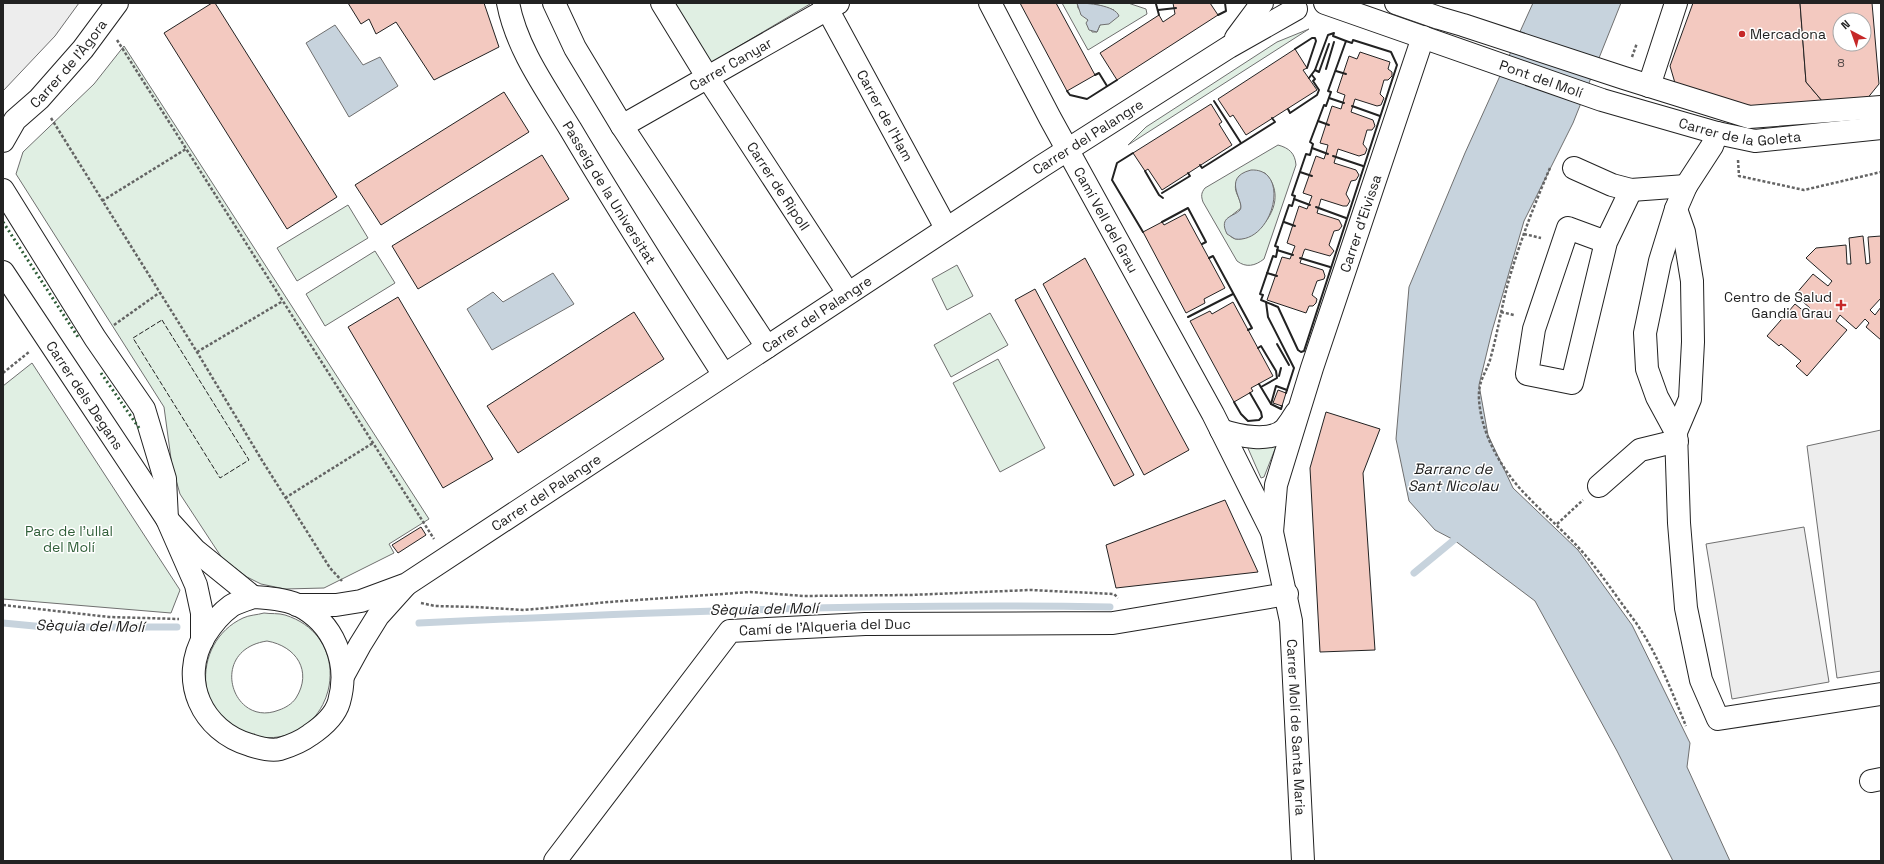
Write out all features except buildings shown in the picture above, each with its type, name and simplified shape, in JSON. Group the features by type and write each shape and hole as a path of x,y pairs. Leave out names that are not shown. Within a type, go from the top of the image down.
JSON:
{"street":[{"name":"Passeig de la Universitat","path":"508,3 510,16 524,52 610,197 724,375"},
{"path":"554,3 575,48 622,126 767,347"},
{"name":"Carrer de Ripoll","path":"662,3 708,78 848,293"},
{"name":"Camí Vell del Grau","path":"990,3 1067,149 1217,422"},
{"name":"Carrer del Palangre","path":"1229,47 1262,3"},
{"path":"1325,3 1423,37"},
{"path":"1396,3 1441,11"},
{"path":"1649,86 1676,3"},
{"name":"Carrer Canyar","path":"622,126 708,78 830,5"},
{"name":"Carrer de l'Ham","path":"830,5 946,228"},
{"name":"Carrer del Palangre","path":"343,676 378,616 401,590 446,558 1067,149 1293,5"},
{"name":"Pont del Molí","path":"1441,11 1489,34 1617,76"},
{"name":"Carrer de l'Àgora","path":"3,141 9,120 39,99 83,49 110,12"},
{"name":"Pont del Molí","path":"1423,37 1481,59 1602,100"},
{"name":"Carrer d'Eivissa","path":"1272,532 1276,485 1298,411 1423,37"},
{"name":"Carrer de la Goleta","path":"1617,76 1749,117 1881,107"},
{"name":"Carrer de la Goleta","path":"1602,100 1717,132 1756,141 1881,128"},
{"path":"1676,436 1657,397 1648,369 1645,333 1660,261 1676,208 1686,186 1712,146 1717,132"},
{"path":"1574,168 1612,185 1631,190 1686,186"},
{"path":"3,190 95,338 144,409 165,479 167,519"},
{"path":"1606,242 1568,228 1534,329 1527,374 1572,383 1606,242 1631,190"},
{"path":"1676,208 1684,232 1692,281 1693,342 1690,399 1676,436 1679,523 1686,608 1701,680 1718,719 1881,694"},
{"name":"Carrer dels Degans","path":"3,272 167,519 195,550 253,597"},
{"name":"Carrer d'Eivissa","path":"1217,422 1238,436 1268,437 1284,430 1298,411"},
{"name":"Carrer d'Eivissa","path":"1217,422 1272,532 1287,594"},
{"path":"1599,486 1640,450 1676,436"},
{"name":"Carrer dels Degans","path":"167,519 196,585 202,630"},
{"name":"Carrer del Palangre","path":"297,605 336,605 361,601 401,590"},
{"name":"Camí de l'Alqueria del Duc","path":"555,861 730,631 865,624 1113,623 1287,594"},
{"name":"Carrer Molí de Santa Maria","path":"1287,594 1291,621 1303,861"},
{"path":"253,597 276,599 297,605 315,616 329,630 339,654 343,676 342,692 338,707 322,727 303,740 279,749 259,748 236,741 218,727 202,708 194,685 194,661 202,630 231,606 253,597"}],"path":[{"path":"110,12 186,149 446,558"},
{"path":"1617,76 1639,36"},
{"path":"39,99 197,352 285,498 330,568 361,601"},
{"path":"102,201 186,149"},
{"path":"1551,166 1530,214 1510,275 1490,361 1480,381 1479,399 1482,419 1490,443 1508,472 1527,497 1557,524 1586,556 1635,622 1658,662 1686,726"},
{"path":"1524,234 1534,237"},
{"path":"95,338 159,293"},
{"path":"197,352 283,301"},
{"path":"1501,312 1509,314"},
{"path":"3,373 46,337"},
{"path":"285,498 373,443"},
{"path":"1557,524 1599,486"},
{"path":"401,590 435,606 524,610 750,592 804,596 910,595 1030,590 1114,594 1139,619"},
{"path":"3,605 109,617 202,630"}],"green space":[{"path":"672,3 809,3 810,4 709,64"},
{"path":"1062,3 1077,3 1078,8 1088,20 1092,32 1097,32 1100,25 1114,10 1092,3 1128,3 1146,9 1147,14 1088,50"},
{"path":"1309,29 1128,145 1146,127 1277,42"},
{"path":"124,46 429,519 389,544 394,553 324,588 285,589 261,584 247,577 222,558 180,494 172,466 164,407 16,174 23,152 94,84"},
{"path":"1278,145 1288,149 1293,154 1296,165 1264,259 1254,265 1244,265 1237,261 1203,202 1202,195 1205,188","holes":["1265,173 1274,188 1274,204 1268,218 1258,230 1246,237 1236,239 1228,233 1227,219 1241,208 1241,203 1235,189 1240,176"]},
{"path":"348,205 368,238 297,281 277,248"},
{"path":"375,251 395,283 325,326 306,294"},
{"path":"957,265 973,296 947,310 932,279"},
{"path":"990,313 1008,345 951,377 934,345"},
{"path":"998,359 1045,448 1000,472 953,383"},
{"name":"Parc de l'ullal del Molí","path":"32,363 180,590 171,613 3,599 3,386"},
{"path":"1277,444 1264,477 1261,478 1247,446"},
{"path":"264,613 285,615 309,628 324,647 330,669 328,692 318,713 301,729 277,737 248,735 231,727 213,708 206,687 207,664 219,637 234,623 243,618","holes":["267,641 286,648 299,661 303,678 301,688 296,698 288,706 279,710 263,713 249,708 239,699 233,686 232,672 237,658 248,647"]}],"shaded area":[{"path":"3,3 79,3 55,36 3,91"},
{"path":"1881,430 1881,671 1837,678 1807,446"},
{"path":"1804,527 1829,682 1732,699 1706,544"}],"water":[{"path":"1077,3 1094,4 1107,7 1116,12 1119,16 1109,24 1100,25 1097,32 1089,30 1086,23 1088,20 1081,15"},
{"name":"Barranc de Sant Nicolau","path":"1533,3 1621,3 1573,123 1524,221 1492,331 1479,385 1488,435 1513,488 1578,550 1632,625 1690,743 1687,767 1730,861 1673,861 1617,751 1535,601 1454,540 1435,530 1409,501 1396,439 1409,287 1465,153"},
{"path":"335,25 363,65 380,57 398,86 349,117 306,43"},
{"path":"1251,170 1264,173 1271,181 1274,192 1273,206 1268,219 1259,230 1248,237 1235,239 1227,234 1224,224 1228,218 1240,210 1241,206 1235,184 1237,178"},
{"path":"553,273 574,304 492,350 467,309 493,292 503,302"}],"waterway":[{"name":"Sèquia del Molí","path":"1414,573 1454,540"},
{"name":"Sèquia del Molí","path":"419,623 592,615 850,607 1110,607"},
{"name":"Sèquia del Molí","path":"3,623 45,627 177,627"}],"hedge":[{"path":"3,222 78,337"},
{"path":"101,373 139,428"}],"fence":[{"path":"162,320 249,460 220,478 133,338 162,320"}],"wall":[{"path":"1218,15 1226,11 1225,3"},
{"path":"1156,4 1159,15"},
{"path":"1158,10 1176,8"},
{"path":"1309,78 1315,70 1328,35 1334,33 1333,36 1346,41"},
{"path":"1295,49 1312,38 1315,38 1316,41 1307,68"},
{"path":"1353,40 1391,52 1397,65 1304,351 1301,352 1298,350 1278,307 1261,300 1263,295 1260,294 1273,256 1276,257 1278,247 1275,246 1289,205 1292,206 1295,196 1292,195 1306,154 1310,155 1313,144 1310,142 1324,105 1326,106 1331,92 1328,91 1346,41 1352,43 1353,40"},
{"path":"1326,69 1334,42"},
{"path":"1315,70 1319,72 1329,44"},
{"path":"1336,71 1346,74"},
{"path":"1095,75 1099,73 1107,86"},
{"path":"1288,109 1290,113 1317,95 1319,90 1313,81 1315,79 1312,75"},
{"path":"1067,91 1070,95 1087,99 1117,80"},
{"path":"1329,98 1344,103"},
{"path":"1214,101 1241,143"},
{"path":"1352,106 1380,116"},
{"path":"1200,165 1202,168 1275,122 1272,118"},
{"path":"1318,121 1329,125"},
{"path":"1312,148 1328,154"},
{"path":"1133,153 1117,163 1112,180 1143,232"},
{"path":"1333,156 1363,166"},
{"path":"1145,171 1159,195 1163,198"},
{"path":"1300,172 1312,176"},
{"path":"1162,193 1190,176 1188,173"},
{"path":"1294,199 1310,205"},
{"path":"1316,207 1346,218"},
{"path":"1162,222 1188,208 1206,242 1202,244"},
{"path":"1284,222 1295,226"},
{"path":"1277,250 1293,255"},
{"path":"1209,258 1213,256 1252,328 1248,330"},
{"path":"1300,258 1330,267"},
{"path":"1267,273 1277,276"},
{"path":"1188,317 1233,294"},
{"path":"1266,302 1268,317 1294,368 1286,393"},
{"path":"1277,344 1289,365"},
{"path":"1258,348 1261,346 1276,371 1277,378 1261,387"},
{"path":"1279,376 1281,368"},
{"path":"1259,384 1271,404 1281,409 1282,406"},
{"path":"1271,404 1276,386 1287,390"},
{"path":"1234,402 1241,414 1248,421 1259,420 1262,417 1261,412 1250,393"}],"place":[{"name":"Mercadona","path":"1742,34"},
{"name":"Centro de Salud Gandia Grau","path":"1841,305"}]}
